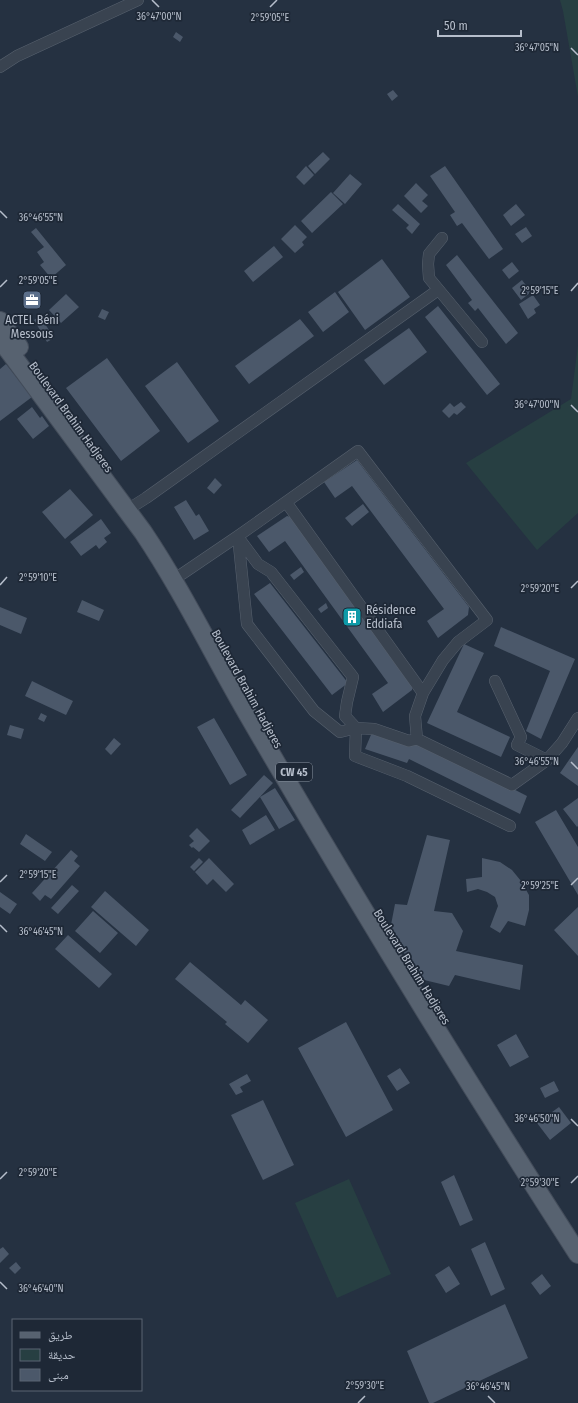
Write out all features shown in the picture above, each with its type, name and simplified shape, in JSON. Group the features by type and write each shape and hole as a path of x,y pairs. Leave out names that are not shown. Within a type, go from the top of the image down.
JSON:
{"main road":[{"name":"Boulevard Brahim Hadjeres","path":"0,321 131,507 182,574 266,725 401,950 578,1231"},
{"path":"0,339 131,507 143,532 174,580 256,728 396,964 578,1252"}],"street":[{"path":"0,67 23,53 138,0"},
{"path":"442,238 429,254 429,278 482,342"},
{"path":"131,507 438,290"},
{"path":"182,574 358,450 487,620 458,642 443,660 423,693 415,716 417,739"},
{"path":"286,502 423,693"},
{"path":"238,536 247,624 314,711 340,732 356,728 374,729 409,741 417,739 512,785 547,760 562,744 578,718"},
{"path":"238,536 258,564 271,572 353,677 347,702 346,716 356,728 355,756 407,776 510,826"},
{"path":"495,681 521,737 517,745 547,760"}],"green space":[{"path":"560,0 578,0 578,97 563,11"},
{"path":"578,345 578,513 537,550 466,463 571,399"},
{"path":"349,1179 391,1274 337,1298 295,1203"}],"building":[{"path":"176,32 183,37 180,42 173,37"},
{"path":"393,90 398,96 392,101 387,94"},
{"path":"323,152 330,159 315,174 308,166"},
{"path":"306,166 314,175 304,185 296,177"},
{"path":"445,166 503,249 489,259 462,223 457,226 450,215 455,212 430,176"},
{"path":"350,174 362,184 345,204 333,193"},
{"path":"416,183 428,195 422,201 428,206 421,213 404,196"},
{"path":"331,192 343,204 312,233 301,221"},
{"path":"398,204 420,224 412,234 406,228 409,225 392,210"},
{"path":"516,204 525,215 511,226 503,215"},
{"path":"295,225 307,237 302,242 304,245 295,253 281,239"},
{"path":"526,227 532,236 522,243 515,234"},
{"path":"36,228 66,265 51,278 40,265 44,262 37,252 44,247 31,232"},
{"path":"274,246 283,257 253,282 244,271"},
{"path":"457,255 518,333 506,344 478,308 475,311 468,303 472,300 446,265"},
{"path":"382,259 410,297 365,330 338,292"},
{"path":"512,262 519,271 509,279 502,270"},
{"path":"522,280 531,292 521,300 512,288"},
{"path":"335,292 349,312 323,332 308,312"},
{"path":"66,294 79,307 61,323 49,310"},
{"path":"533,295 540,305 534,309 536,313 528,319 519,304"},
{"path":"438,306 500,384 487,395 425,317"},
{"path":"102,309 109,312 105,320 98,317"},
{"path":"40,316 54,338 47,342 34,320"},
{"path":"300,319 314,336 249,384 235,366"},
{"path":"409,328 427,352 384,385 364,360"},
{"path":"107,358 160,431 121,461 66,388"},
{"path":"177,362 219,421 188,443 145,386"},
{"path":"6,364 32,397 0,421 0,369"},
{"path":"461,402 466,407 457,415 454,413 449,418 442,411 450,403 454,407"},
{"path":"32,407 40,418 42,416 49,426 33,439 17,419"},
{"path":"357,460 469,607 468,615 438,638 427,621 444,609 352,486 335,498 324,482"},
{"path":"215,478 222,485 214,494 207,488"},
{"path":"70,489 93,515 65,539 42,512"},
{"path":"186,500 196,516 199,514 209,531 194,540 174,507"},
{"path":"363,504 369,512 352,526 345,518"},
{"name":"Résidence Eddiafa","path":"287,516 291,517 412,685 412,690 383,712 372,694 388,683 285,541 269,552 257,536"},
{"path":"101,519 111,533 104,538 107,542 99,549 96,545 81,556 70,542"},
{"path":"301,567 304,572 294,580 290,575"},
{"path":"270,583 348,683 332,695 254,594"},
{"path":"82,600 104,610 99,621 77,612"},
{"path":"326,603 328,608 321,613 318,609"},
{"path":"0,607 27,618 21,634 0,625"},
{"path":"501,627 575,659 541,739 526,731 550,671 494,646"},
{"path":"464,644 484,653 457,712 510,737 501,757 427,723"},
{"path":"32,681 73,701 66,715 25,696"},
{"path":"41,713 47,716 44,722 38,719"},
{"path":"214,718 247,775 230,785 197,727"},
{"path":"10,725 24,729 21,739 7,735"},
{"path":"373,730 417,740 527,796 520,814 409,759 407,763 365,749"},
{"path":"114,738 121,744 111,755 105,749"},
{"path":"578,747 578,786 560,773"},
{"path":"264,775 273,783 240,818 231,810"},
{"path":"275,788 295,820 279,829 260,797"},
{"path":"578,798 578,826 577,827 563,809"},
{"path":"556,810 578,847 578,895 535,822"},
{"path":"266,815 275,830 250,845 242,830"},
{"path":"197,828 210,841 199,852 189,845 194,841 189,836"},
{"path":"26,834 52,852 45,861 20,844"},
{"path":"427,835 450,840 434,911 452,913 463,931 456,951 523,965 520,990 455,975 449,986 420,979 390,930 395,904 407,905"},
{"path":"71,850 78,856 74,861 80,866 51,899 45,895 40,901 32,893"},
{"path":"199,858 203,862 194,871 190,867"},
{"path":"209,858 234,884 226,892 213,879 207,885 195,872"},
{"path":"482,858 500,862 512,870 521,881 529,895 529,910 525,926 508,921 500,933 490,927 498,906 495,897 478,889 467,892 466,879 482,877"},
{"path":"72,885 79,891 58,914 51,908"},
{"path":"105,891 149,930 136,946 91,907"},
{"path":"0,892 17,904 10,914 0,907"},
{"path":"578,907 578,956 554,930"},
{"path":"93,911 118,933 100,953 75,931"},
{"path":"68,935 112,974 99,988 55,949"},
{"path":"190,962 241,1005 245,1000 268,1020 248,1043 225,1024 227,1022 175,979"},
{"path":"346,1022 393,1110 346,1137 298,1048"},
{"path":"516,1034 529,1057 510,1067 497,1045"},
{"path":"400,1068 410,1083 397,1091 387,1076"},
{"path":"247,1074 251,1081 240,1087 243,1092 236,1095 229,1084"},
{"path":"554,1081 559,1091 545,1098 540,1088"},
{"path":"263,1100 294,1165 263,1180 231,1115"},
{"path":"559,1107 571,1123 550,1140 537,1123"},
{"path":"454,1175 473,1220 460,1226 441,1182"},
{"path":"485,1242 505,1289 491,1296 471,1249"},
{"path":"3,1247 9,1254 0,1263 0,1249"},
{"path":"16,1262 21,1268 15,1274 9,1268"},
{"path":"449,1266 460,1284 446,1293 435,1275"},
{"path":"542,1274 551,1286 540,1295 531,1283"},
{"path":"505,1304 528,1358 433,1403 429,1403 407,1351"}],"place":[{"name":"ACTEL Béni Messous","path":"32,300"},
{"name":"Résidence Eddiafa","path":"352,617"}]}
